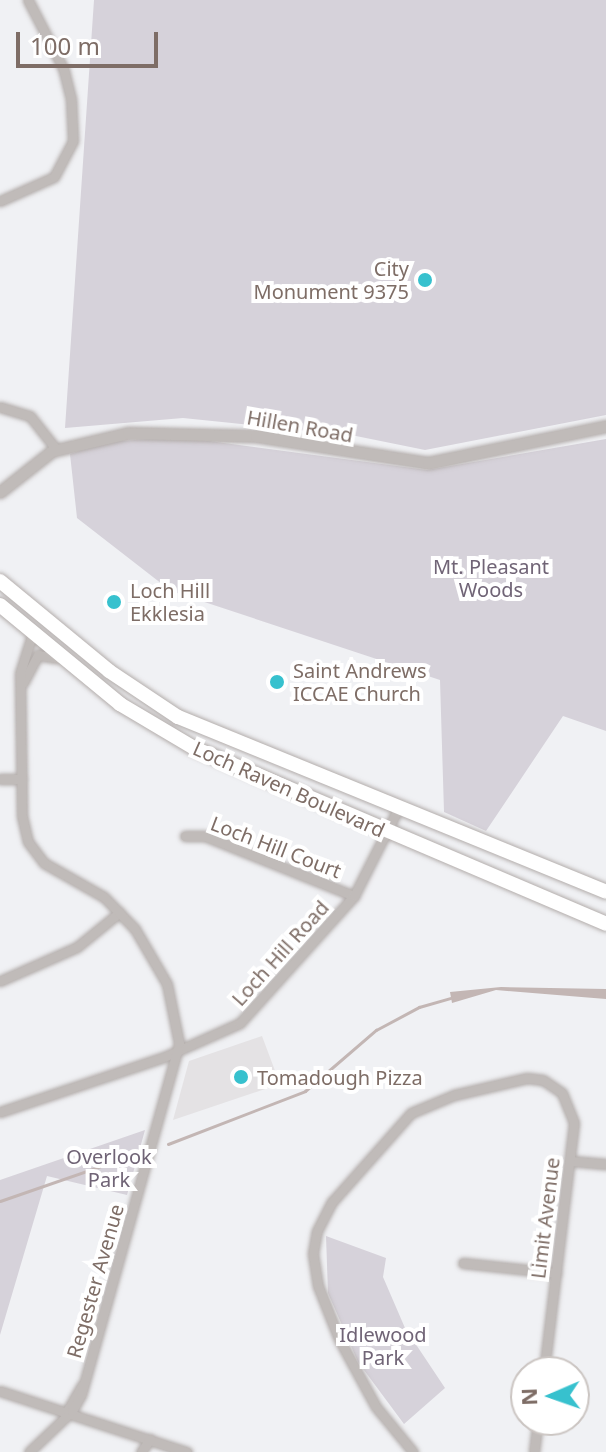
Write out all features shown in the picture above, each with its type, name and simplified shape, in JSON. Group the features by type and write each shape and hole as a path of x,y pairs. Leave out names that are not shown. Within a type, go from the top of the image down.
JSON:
{"main road":[{"path":"0,571 40,616"},
{"name":"Loch Raven Boulevard","path":"0,581 133,689 178,717 606,892"},
{"name":"Loch Raven Boulevard","path":"0,605 120,704 194,748 431,852 606,924"},
{"path":"33,632 49,636 112,687 133,689"},
{"path":"326,806 323,788 332,780"}],"street":[{"path":"0,201 54,177 73,141 64,70 28,0"},
{"path":"0,407 36,420 56,449"},
{"name":"Hillen Road","path":"0,492 56,449 128,433 203,431 432,463 606,426"},
{"name":"Regester Avenue","path":"29,1452 65,1417 81,1395 177,1052 175,1013 157,961 120,912 35,854 24,830 20,666 33,632"},
{"path":"22,686 38,655 72,665"},
{"path":"0,779 22,779"},
{"name":"Loch Hill Road","path":"0,1112 177,1052 232,1029 251,1014 354,896 399,807"},
{"name":"Loch Hill Court","path":"185,836 205,836 354,896"},
{"path":"0,981 77,947 120,912"},
{"name":"Limit Avenue","path":"413,1452 376,1407 339,1339 318,1286 313,1253 317,1231 332,1202 411,1113 483,1087 543,1080 562,1093 572,1112 570,1161 546,1356"},
{"path":"570,1161 606,1164"},
{"path":"463,1263 556,1273"},
{"path":"0,1391 65,1417 187,1452"},
{"path":"141,1452 150,1439"}],"shaded area":[{"path":"501,987 606,989 606,999 496,990 452,1003 450,992"},
{"path":"262,1036 280,1084 173,1120 189,1061"}],"green space":[{"path":"94,0 606,0 606,415 425,450 356,436 183,418 65,428"},
{"name":"Mt. Pleasant Woods","path":"179,437 427,470 606,439 606,731 563,716 486,831 444,812 440,680 171,591 77,518 70,454 105,442"},
{"name":"Overlook Park","path":"145,1130 127,1195 47,1176 0,1335 0,1180"},
{"name":"Idlewood Park","path":"326,1236 386,1258 383,1277 405,1328 445,1388 404,1424 358,1362 328,1293"}],"waterway":[{"path":"168,1144 305,1091 376,1030 419,1007 453,997"},
{"path":"0,1201 136,1154"}],"place":[{"name":"City Monument 9375","path":"425,280"},
{"name":"Loch Hill Ekklesia","path":"114,602"},
{"name":"Saint Andrews ICCAE Church","path":"277,682"},
{"name":"Tomadough Pizza","path":"241,1077"}]}
